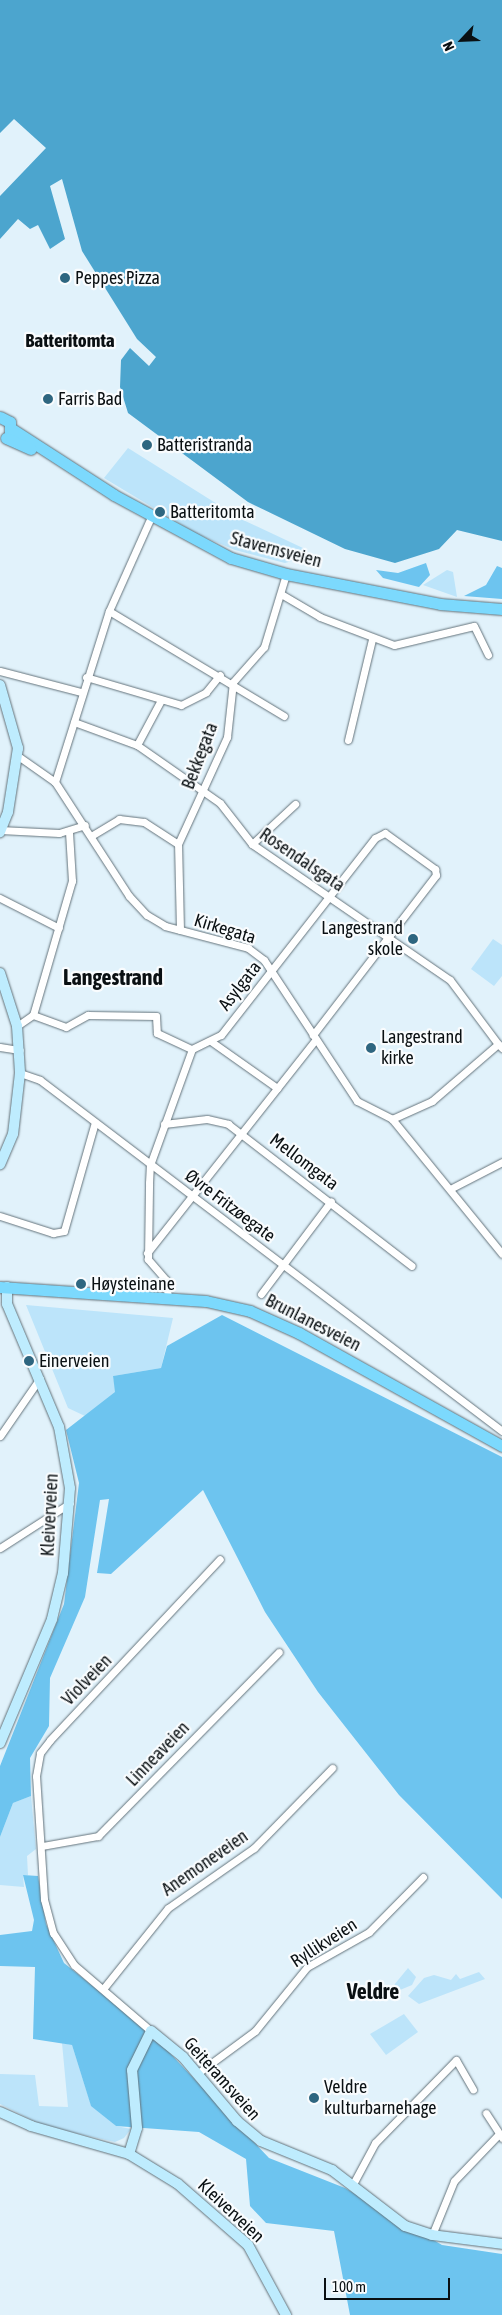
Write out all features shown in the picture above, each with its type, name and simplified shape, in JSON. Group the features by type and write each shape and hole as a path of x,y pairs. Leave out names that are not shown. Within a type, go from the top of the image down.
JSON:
{"main road":[{"name":"Stavernsveien","path":"0,417 8,419 4,437 62,464 217,552 286,574 440,604 502,609"},
{"name":"Brunlanesveien","path":"4,1287 218,1302 274,1320 502,1446"}],"street":[{"path":"55,782 74,722 81,692 109,610 151,516"},
{"path":"233,682 264,647 286,574"},
{"path":"281,594 320,617 372,638 405,644 469,626 476,630 488,655"},
{"path":"109,610 233,682 270,711 284,716"},
{"path":"348,740 372,638"},
{"path":"0,671 81,692"},
{"path":"86,677 161,700 186,704 206,692 220,675"},
{"name":"Bekkegata","path":"180,930 178,844 205,792 228,731 233,682"},
{"path":"0,685 16,728 18,756 0,830 69,832 85,825"},
{"path":"137,745 161,700"},
{"name":"Rosendalsgata","path":"74,722 137,745 205,792 223,806 252,844 450,980 500,1046"},
{"name":"Kirkegata","path":"18,756 55,782 85,825 136,906 156,921 180,930 248,948 271,970 314,1038 357,1100 392,1119 502,1254"},
{"path":"252,844 295,804"},
{"path":"91,836 119,819 144,822 178,844"},
{"path":"17,1026 33,1015 73,876 69,832"},
{"name":"Asylgata","path":"212,1042 381,834 437,873 388,937"},
{"path":"0,898 59,928"},
{"path":"147,1252 242,1134 388,937"},
{"path":"0,973 17,1026 20,1050 20,1073 13,1134 0,1164"},
{"path":"33,1015 66,1027 88,1016 156,1016 157,1033 192,1048 212,1042 277,1088"},
{"path":"392,1119 432,1101 500,1046"},
{"path":"0,1047 20,1050"},
{"path":"168,1298 166,1280 147,1252 150,1165 192,1048"},
{"name":"Øvre Fritzøegate","path":"20,1073 40,1080 192,1198 502,1431"},
{"name":"Mellomgata","path":"164,1124 214,1119 242,1134 412,1266"},
{"path":"0,1216 53,1233 64,1231 95,1122"},
{"path":"450,1189 502,1162"},
{"path":"261,1294 331,1202"},
{"name":"Kleiverveien","path":"0,1743 52,1619 63,1573 70,1503 68,1458 40,1377 4,1305 4,1287"},
{"path":"0,1436 40,1377"},
{"path":"0,1548 70,1503"},
{"name":"Violveien","path":"42,1846 36,1776 40,1753 220,1559"},
{"name":"Linneaveien","path":"42,1846 98,1836 280,1652"},
{"name":"Anemoneveien","path":"103,1989 168,1908 261,1842 332,1768"},
{"name":"Geiteramsveien","path":"42,1846 44,1899 53,1933 74,1965 198,2072 250,2134 332,2170 353,2184 392,2218 432,2236 502,2244"},
{"name":"Ryllikveien","path":"198,2072 255,2031 307,1967 368,1932 423,1877"},
{"path":"129,2154 136,2128 132,2070 151,2031"},
{"path":"353,2184 375,2143 456,2060 473,2090"},
{"name":"Kleiverveien","path":"0,2112 31,2126 129,2154 178,2184 248,2245 286,2315"},
{"path":"432,2236 454,2181 500,2137 486,2113"}],"shaded area":[{"path":"0,0 502,0 502,541 457,530 439,549 395,563 345,549 248,502 128,413 120,387 121,360 130,348 149,366 156,357 137,339 82,251 62,179 50,186 65,239 50,249 38,225 30,229 18,219 0,239 0,196 46,148 14,119 0,133"},
{"path":"128,448 241,519 305,549 301,558 285,563 235,550 197,534 104,478"},
{"path":"426,563 430,575 419,587 383,578 376,570 398,573"},
{"path":"497,566 502,568 502,599 464,596 486,585"},
{"path":"447,570 453,572 457,597 423,585"},
{"path":"493,939 502,945 502,976 494,986 471,969"},
{"path":"26,1305 173,1318 161,1368 113,1376 116,1392 85,1416 68,1408"},
{"path":"222,1315 502,1457 502,1899 399,1795 318,1692 265,1612 203,1490 111,1574 97,1573 109,1499 100,1500 85,1597 50,1678 49,1726 30,1758 31,1796 13,1803 0,1837 0,1766 64,1604 79,1483 66,1430 115,1392 113,1376 161,1368 167,1346"},
{"path":"31,1796 36,1849 27,1856 28,1875 23,1875 24,1887 0,1885 0,1837 13,1803"},
{"path":"23,1875 38,1876 46,1924 64,1963 149,2031 269,2158 345,2188 442,2245 502,2254 502,2315 350,2315 334,2231 266,2223 250,2206 246,2159 199,2132 116,2126 91,2106 72,2045 33,2039 35,1967 0,1966 0,1935 32,1931 34,1920"},
{"path":"408,1968 416,1977 412,1985 400,1990 394,1985"},
{"path":"479,1972 485,1979 419,2004 408,1996 424,1978 434,1975 451,1980 456,1974 460,1979"},
{"path":"404,2014 418,2032 386,2055 370,2034"},
{"path":"62,2043 72,2045 91,2105 116,2126 131,2129 124,2138 115,2142 44,2126 0,2104 0,2074 35,2075 39,2106 68,2107"}],"place":[{"name":"Peppes Pizza","path":"65,278"},
{"name":"Farris Bad","path":"48,399"},
{"name":"Batteristranda","path":"147,445"},
{"name":"Batteritomta","path":"160,512"},
{"name":"Langestrand skole","path":"413,939"},
{"name":"Langestrand kirke","path":"371,1048"},
{"name":"Høysteinane","path":"81,1284"},
{"name":"Einerveien","path":"29,1361"},
{"name":"Veldre kulturbarnehage","path":"314,2098"}],"district":[{"name":"Batteritomta","path":"70,341"},
{"name":"Langestrand","path":"113,978"},
{"name":"Veldre","path":"373,1992"}]}
